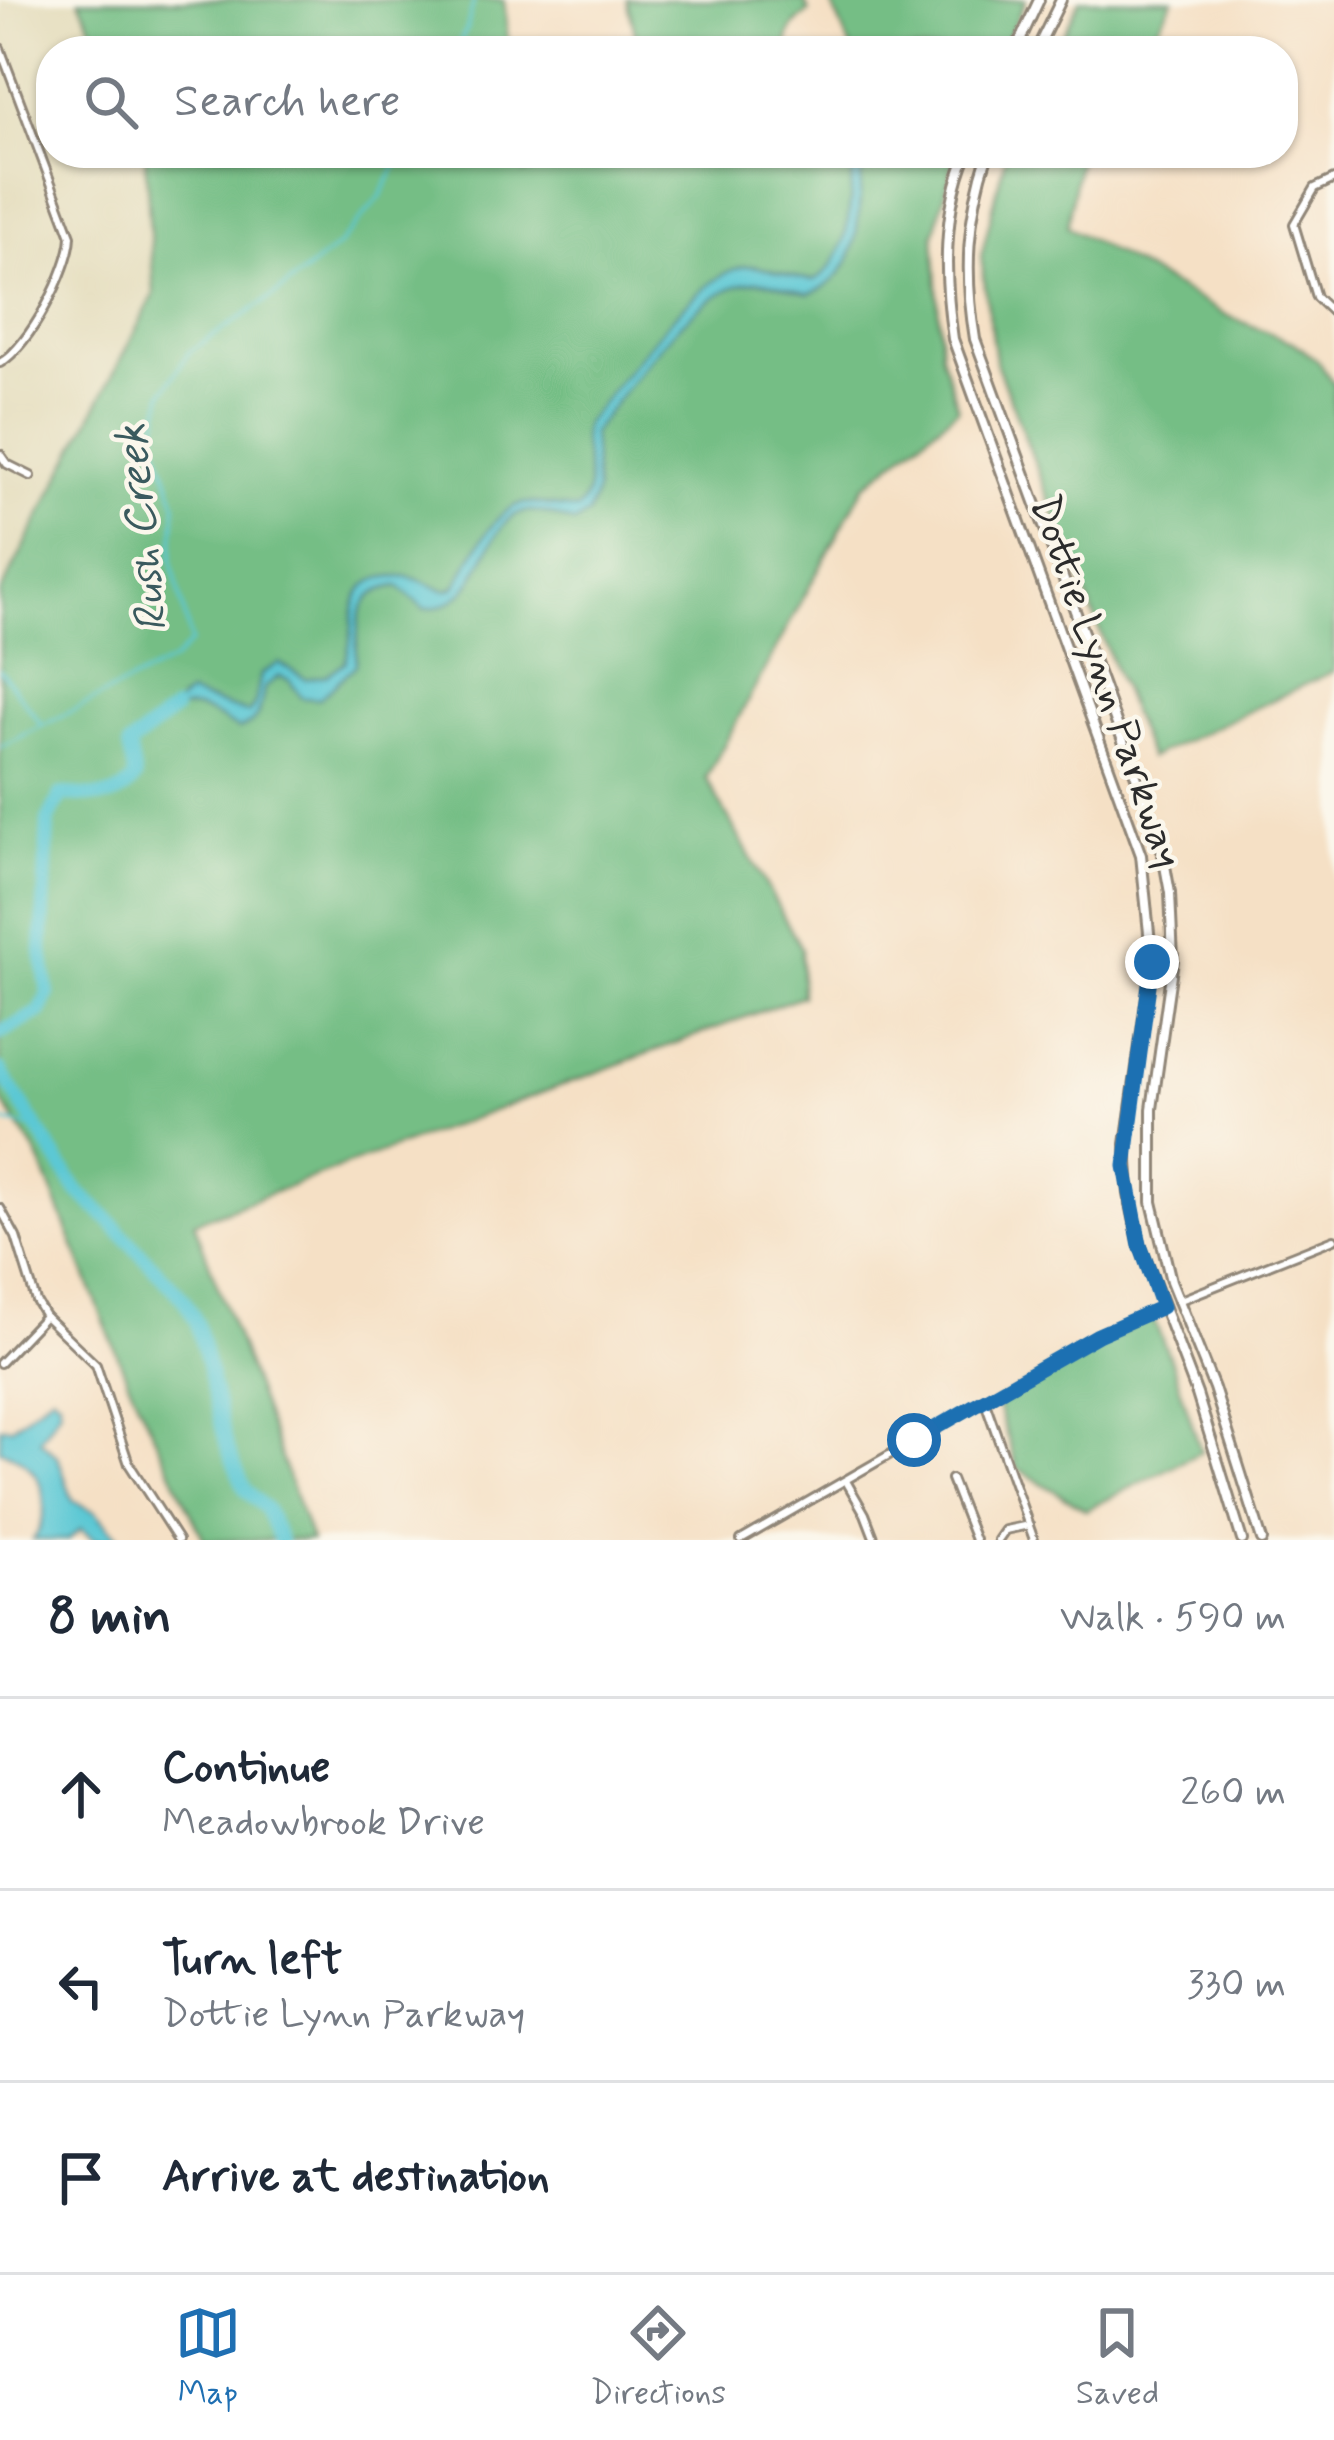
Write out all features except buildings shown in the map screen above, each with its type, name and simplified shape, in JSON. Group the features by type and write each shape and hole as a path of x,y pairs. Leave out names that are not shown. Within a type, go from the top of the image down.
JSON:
{"main road":[{"path":"1022,36 1040,0"},
{"path":"1043,36 1061,0"},
{"name":"Dottie Lynn Parkway","path":"962,168 947,254 949,313 962,369 1141,855 1153,939 1150,995 1125,1166 1140,1245 1212,1440 1243,1540"},
{"name":"Dottie Lynn Parkway","path":"983,168 975,192 967,262 969,305 982,362 1141,784 1170,893 1172,978 1150,1144 1152,1202 1178,1301"},
{"path":"962,369 982,362"},
{"path":"1120,792 1141,784"},
{"path":"1140,1245 1162,1292 1178,1301 1229,1432 1262,1540"},
{"path":"1212,1440 1229,1432"}],"street":[{"path":"0,47 36,144"},
{"path":"0,363 20,349 67,263 70,236 45,168"},
{"path":"1334,179 1315,188 1294,224 1316,297 1334,314"},
{"path":"0,454 7,464 31,476"},
{"path":"0,1208 16,1237 45,1316 96,1365 130,1464 178,1540"},
{"path":"1178,1301 1334,1239"},
{"path":"740,1540 1098,1335 1162,1307"},
{"path":"0,1363 45,1316"},
{"path":"984,1400 1034,1540"},
{"path":"952,1479 975,1540"},
{"path":"846,1481 875,1540"},
{"path":"1002,1540 1029,1526"}],"shaded area":[{"path":"0,0 79,0 96,36 36,36 36,168 146,168 154,295 0,594"}],"green space":[{"path":"79,0 504,0 508,36 96,36"},
{"path":"627,0 804,0 809,12 789,36 636,36"},
{"path":"830,0 1026,0 1009,36 846,36"},
{"path":"1080,0 1173,0 1154,34 1062,36"},
{"path":"146,168 523,168 524,173 542,168 952,168 934,235 941,354 958,409 864,486 706,778 801,948 802,996 194,1222 311,1540 204,1540 128,1381 37,1154 0,1098 0,594 154,295"},
{"path":"1002,168 1077,168 1067,227 1230,317 1295,343 1319,362 1334,385 1334,671 1149,758 995,360 981,257"},
{"path":"1148,1318 1154,1321 1173,1365 1201,1452 1086,1510 1017,1468 996,1402"}],"water":[{"path":"853,168 863,168 851,253 829,284 809,294 761,282 731,288 685,320 663,343 592,433 596,491 588,515 574,523 534,511 513,516 501,527 474,578 445,604 424,609 398,586 372,596 360,614 356,665 319,699 302,698 289,680 279,676 264,688 258,714 245,727 238,729 193,709 163,716 188,694 248,713 255,704 261,674 279,663 306,679 327,675 345,662 355,604 368,583 402,576 448,590 455,587 490,528 509,509 533,503 577,510 588,490 585,424 661,330 709,284 731,270 751,266 814,280 837,257 848,224"},
{"path":"52,1394 60,1409 40,1440 58,1457 73,1501 96,1512 120,1540 95,1540 81,1529 68,1540 33,1540 44,1513 41,1486 26,1464 0,1450 0,1427 12,1427"}],"waterway":[{"name":"Rush Creek","path":"463,36 474,0"},
{"name":"Rush Creek","path":"0,747 174,660 191,642 172,561 176,503 155,438 163,393 189,352 337,247 380,197 395,168"},
{"path":"0,670 42,725"},
{"path":"0,1033 40,1012 48,994 42,951 48,821 61,795 101,797 128,787 135,778 129,746 174,710"},
{"path":"0,1070 78,1192 183,1298 197,1323 227,1447 245,1489 266,1509 280,1540"},
{"name":"Rush Creek","path":"0,1121 34,1128"}],"route":[{"path":"914,1440 1098,1335 1162,1307 1140,1245 1125,1166 1152,962"}]}
